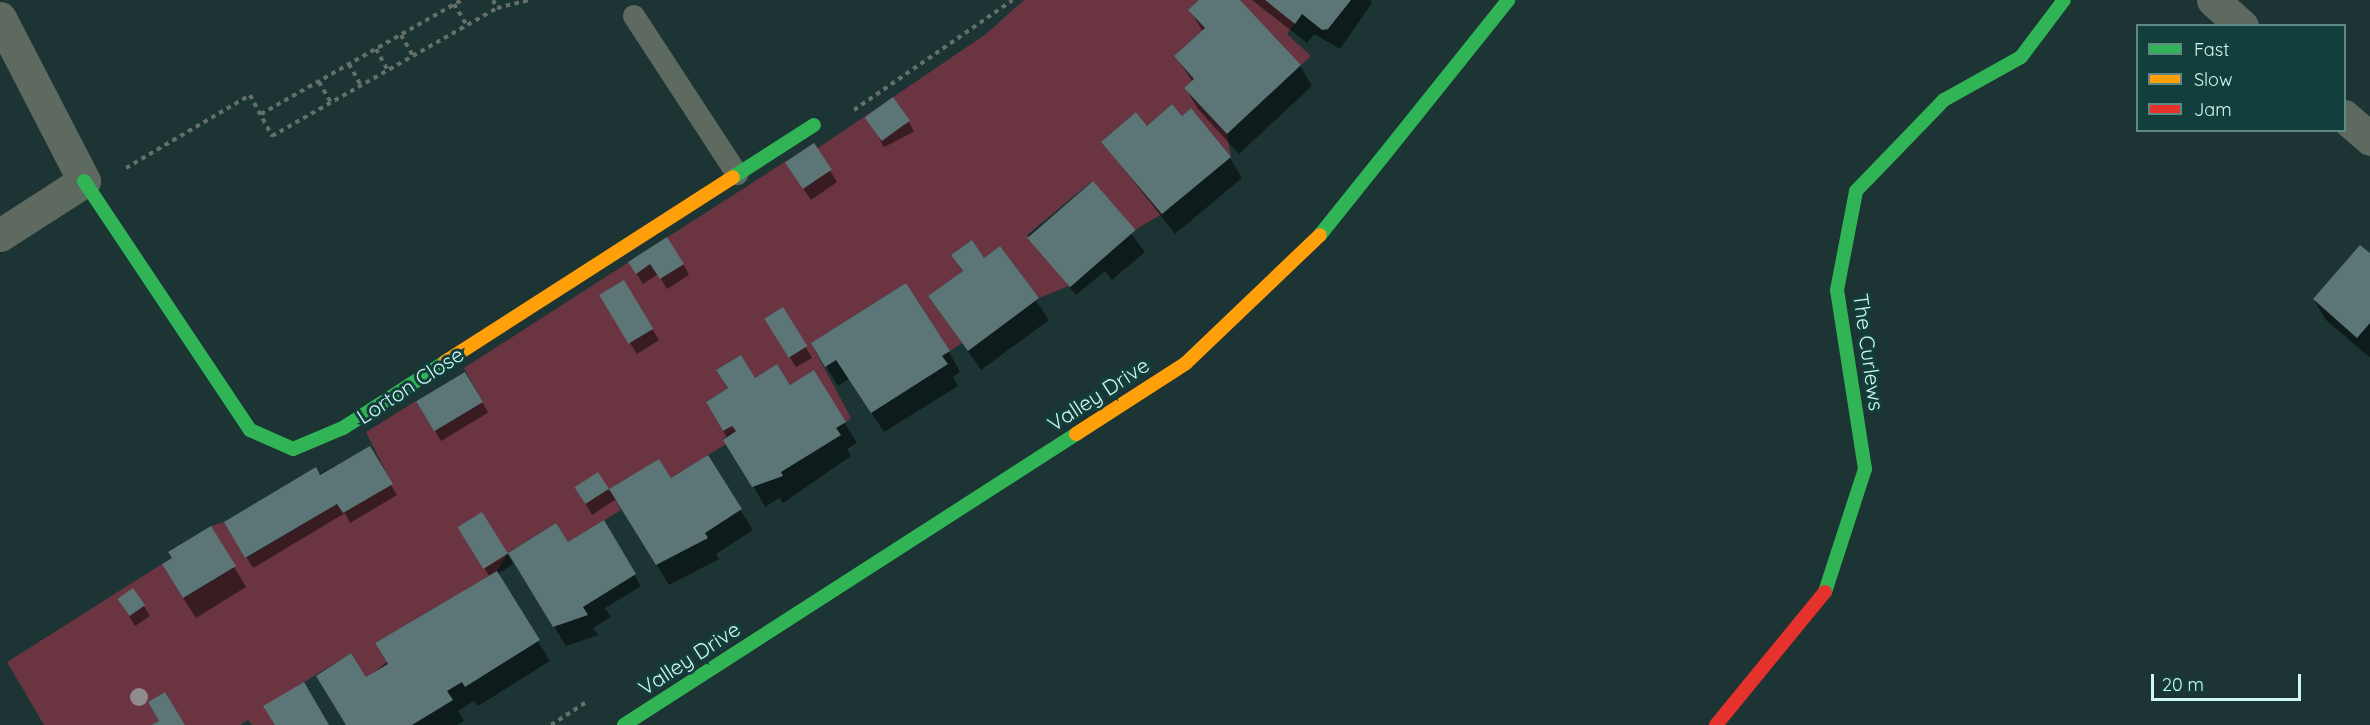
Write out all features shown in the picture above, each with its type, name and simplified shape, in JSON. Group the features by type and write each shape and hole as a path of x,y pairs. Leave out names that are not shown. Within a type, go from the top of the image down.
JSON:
{"street":[{"name":"Valley Drive","path":"624,725 1186,363 1320,235 1508,0"},
{"name":"The Curlews","path":"1716,725 1826,590 1865,469 1837,290 1856,191 1944,100 2021,57 2064,0"},
{"path":"2213,0 2240,24"},
{"name":"Lorton Close","path":"0,18 87,185 250,430 293,449 344,428 814,125"},
{"path":"2346,118 2370,139"},
{"path":"0,235 87,185"}],"lane":[{"path":"634,16 738,174"}],"path":[{"path":"261,114 462,0"},
{"path":"493,0 497,8"},
{"path":"87,185 250,95 272,136 497,8 528,0"},
{"path":"814,125 845,116 1013,0"},
{"path":"454,4 467,26"},
{"path":"401,35 413,56"},
{"path":"376,49 388,71"},
{"path":"349,64 361,86"},
{"path":"319,82 331,103"},
{"path":"551,725 599,694"}],"shaded area":[{"path":"1024,0 1199,0 1188,10 1205,28 1174,56 1194,79 1184,88 1227,134 1231,157 1191,108 1182,116 1172,104 1147,126 1136,112 1101,142 1162,214 1135,230 1092,181 1027,235 1069,286 1039,298 1000,246 984,258 972,240 951,255 963,271 928,296 962,343 950,351 906,283 811,343 851,418 846,422 814,371 790,385 777,364 755,378 741,355 716,370 728,388 706,402 723,431 732,426 736,431 723,439 726,444 671,478 659,459 609,489 621,510 568,542 556,523 509,552 497,571 375,643 388,664 366,677 351,653 264,707 275,725 252,725 248,720 240,725 185,725 165,692 148,702 159,721 151,725 44,725 7,662 162,564 183,598 235,566 211,526 224,522 246,558 337,504 343,513 392,484 366,432 416,401 434,431 483,402 464,368 814,143 818,148 986,34"},
{"path":"1240,0 1265,0 1295,23 1287,34 1311,56 1301,65"}],"building":[{"path":"1199,0 1240,0 1301,65 1227,134 1184,88 1194,79 1174,56 1205,28 1188,10"},
{"path":"1265,0 1351,0 1328,29 1322,30 1302,14 1295,24"},
{"path":"893,97 910,120 882,141 865,118"},
{"path":"1172,104 1182,116 1191,108 1231,157 1162,214 1101,142 1136,112 1147,126"},
{"path":"814,143 832,170 803,189 785,163"},
{"path":"1093,181 1136,230 1070,287 1027,238"},
{"path":"667,237 684,264 660,279 650,264 636,274 628,262"},
{"path":"972,240 984,258 1000,246 1039,298 968,351 928,296 963,271 951,255"},
{"path":"2360,245 2370,253 2370,323 2357,338 2313,299"},
{"path":"624,280 653,329 628,344 599,295"},
{"path":"906,283 950,351 942,356 948,364 871,413 836,360 825,367 811,343"},
{"path":"783,307 807,346 789,358 764,319"},
{"path":"741,355 755,378 777,364 790,385 814,370 846,422 836,428 841,435 781,472 783,476 752,487 723,440 736,431 732,426 723,431 706,402 728,388 716,370"},
{"path":"465,372 483,402 434,431 416,401"},
{"path":"370,446 393,484 343,513 337,504 245,558 224,522 316,467 320,475"},
{"path":"708,455 742,509 705,533 708,538 656,565 609,489 659,459 671,478"},
{"path":"598,472 609,489 585,504 575,487"},
{"path":"482,512 508,554 483,569 457,527"},
{"path":"604,520 636,574 583,607 588,615 553,627 508,553 556,523 568,542"},
{"path":"211,526 236,566 183,598 162,564 172,558 168,552"},
{"path":"497,571 540,640 465,687 462,682 447,691 453,700 412,725 346,725 316,676 351,653 366,677 388,664 375,643"},
{"path":"133,588 145,605 129,616 117,599"},
{"path":"304,682 329,725 275,725 263,706"},
{"path":"165,692 185,725 151,725 159,721 148,702"}],"traffic: fast":[{"path":"1320,235 1508,0"},
{"path":"1825,592 1865,469 1837,290 1856,191 1944,100 2021,57 2064,0"},
{"path":"733,177 814,125"},
{"path":"84,181 250,430 293,449 343,428 445,362"},
{"path":"624,725 1076,434"}],"traffic: slow":[{"path":"445,362 733,177"},
{"path":"1076,434 1186,363 1320,235"}],"traffic: jam":[{"path":"1716,725 1825,592"}]}
